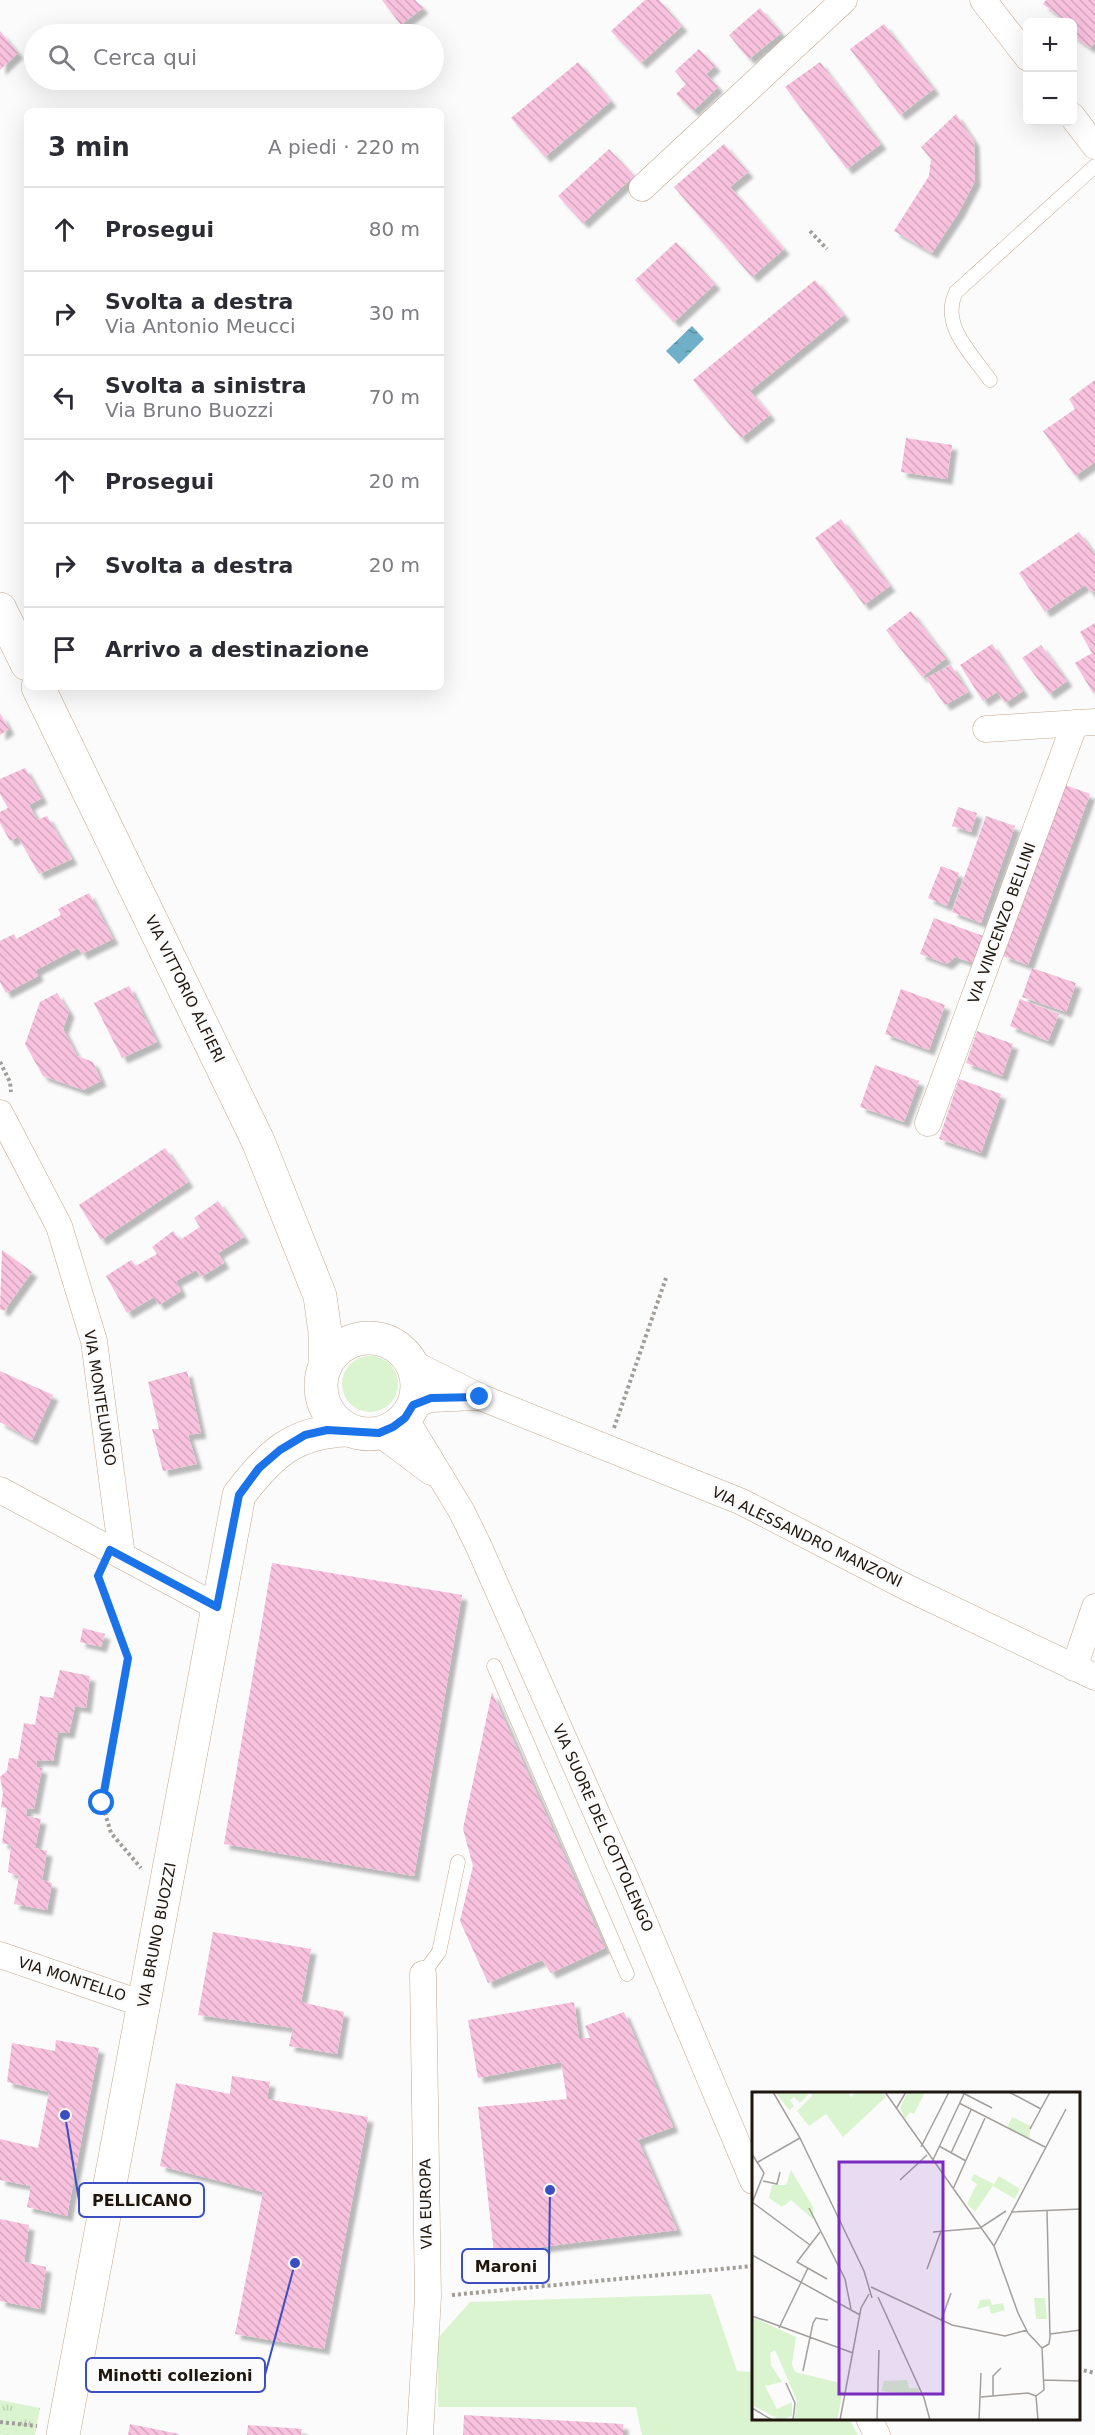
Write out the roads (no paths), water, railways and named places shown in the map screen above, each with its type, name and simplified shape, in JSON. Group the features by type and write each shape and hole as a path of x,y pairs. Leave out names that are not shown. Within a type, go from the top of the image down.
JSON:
{"street":[{"path":"642,188 844,0"},
{"path":"983,0 1023,52"},
{"path":"1077,123 1095,146"},
{"path":"0,609 24,658"},
{"name":"VIA VITTORIO ALFIERI","path":"39,690 258,1141 320,1296 326,1332 323,1374"},
{"name":"VIA VINCENZO BELLINI","path":"928,1123 1085,722 986,729"},
{"name":"VIA MONTELUNGO","path":"0,1113 59,1226 94,1341 116,1553"},
{"name":"VIA VITTORIO ALFIERI","path":"320,1296 359,1339"},
{"path":"374,1338 388,1342 401,1350 410,1362 416,1376 417,1390 387,1421 337,1422 327,1410 322,1396 323,1374 333,1354 345,1344 359,1339 374,1338"},
{"name":"VIA ALESSANDRO MANZONI","path":"410,1362 480,1397 742,1502 1084,1673"},
{"name":"VIA BRUNO BUOZZI","path":"280,1450 306,1414 323,1374"},
{"name":"VIA ALESSANDRO MANZONI","path":"387,1421 431,1398 480,1397"},
{"name":"VIA BRUNO BUOZZI","path":"64,2432 239,1495 259,1468 280,1450 305,1435 387,1421"},
{"name":"VIA SUORE DEL COTTOLENGO","path":"387,1421 441,1479 474,1538 624,1873 752,2179"},
{"path":"0,1490 217,1607"},
{"path":"1084,1673 1095,1607"},
{"name":"VIA MONTELLO","path":"0,1955 143,2004"},
{"name":"VIA EUROPA","path":"420,2435 428,2297 423,1974"},
{"path":"869,2420 877,2435"}],"lane":[{"path":"990,380 952,324 951,306 956,292 1095,166"},
{"path":"494,1666 627,1974"},
{"path":"423,1974 440,1952 458,1862"}],"water":[{"path":"692,326 704,339 679,364 666,351"}],"place":[{"name":"PELLICANO","path":"65,2115"},
{"name":"Maroni","path":"550,2190"},
{"name":"Minotti collezioni","path":"295,2263"}]}
